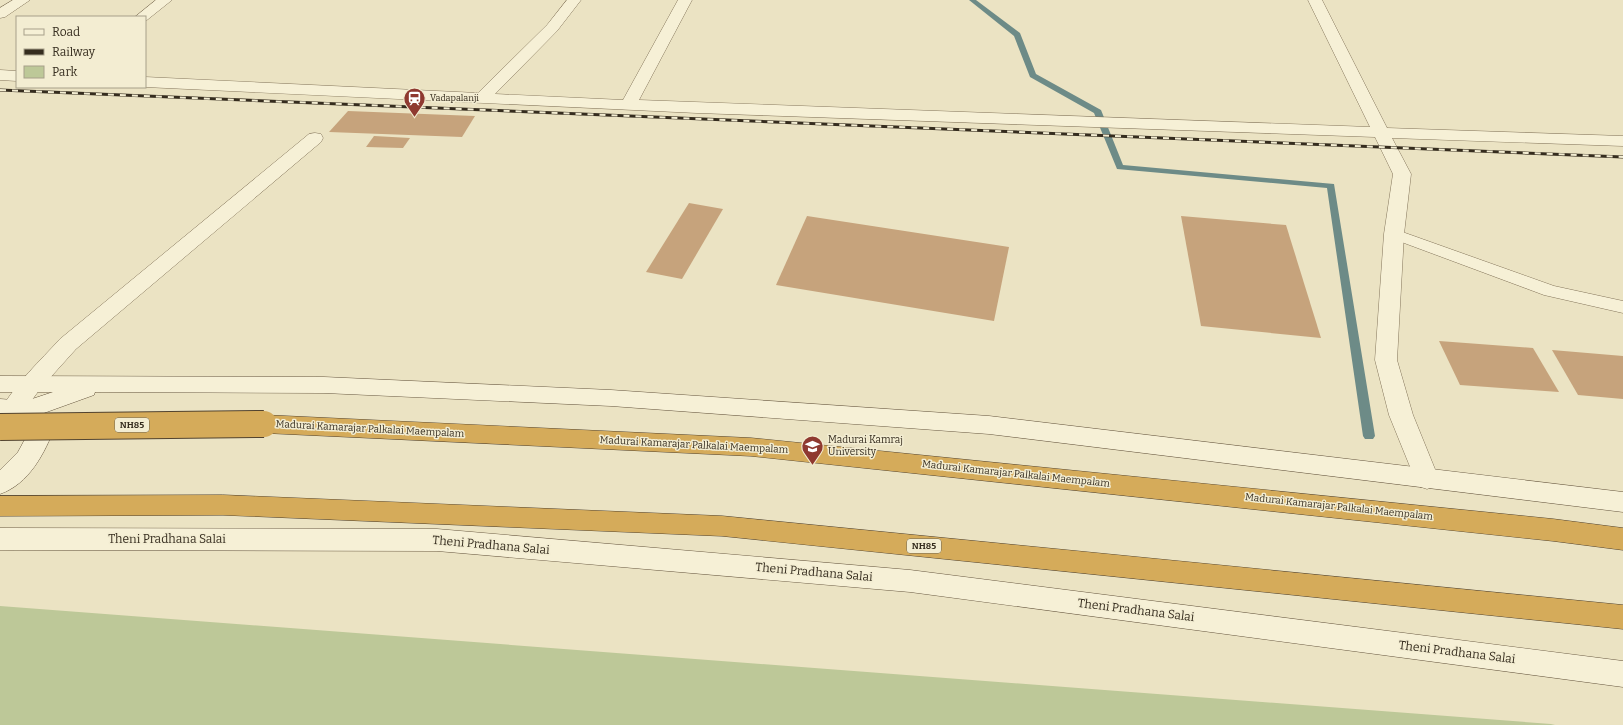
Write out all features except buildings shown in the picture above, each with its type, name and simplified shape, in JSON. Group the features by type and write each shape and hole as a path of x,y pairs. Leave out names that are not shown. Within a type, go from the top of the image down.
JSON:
{"highway":[{"name":"Madurai Kamarajar Palkalai Maempalam","path":"10,413 751,447 1537,528 1623,539"},
{"name":"NH85","path":"0,506 222,505 722,526 1623,617"}],"street":[{"path":"0,14 23,0"},
{"path":"143,16 165,0"},
{"path":"482,98 552,28 574,0"},
{"path":"628,105 685,0"},
{"path":"1315,0 1380,132 1390,147 1402,174 1394,234 1386,360 1401,415 1427,479"},
{"path":"0,75 16,76"},
{"path":"146,82 628,105 1623,141"},
{"path":"10,413 32,383 68,344 315,138"},
{"path":"0,384 324,385 610,398 989,425 1623,502"},
{"path":"10,413 99,384"},
{"path":"0,484 18,470 35,447 43,426 10,413"},
{"name":"Theni Pradhana Salai","path":"0,539 445,540 910,581 1623,674"}],"lane":[{"path":"1394,234 1550,291 1623,307"}],"green space":[{"path":"0,606 1551,724 1555,725 0,725"}],"waterway":[{"path":"972,0 1017,35 1033,75 1098,112 1120,167 1331,186 1369,436"}],"railway":[{"path":"0,90 1623,157"}],"place":[{"name":"Vadapalanji","path":"414,118"},
{"name":"Madurai Kamraj University","path":"812,466"}]}
